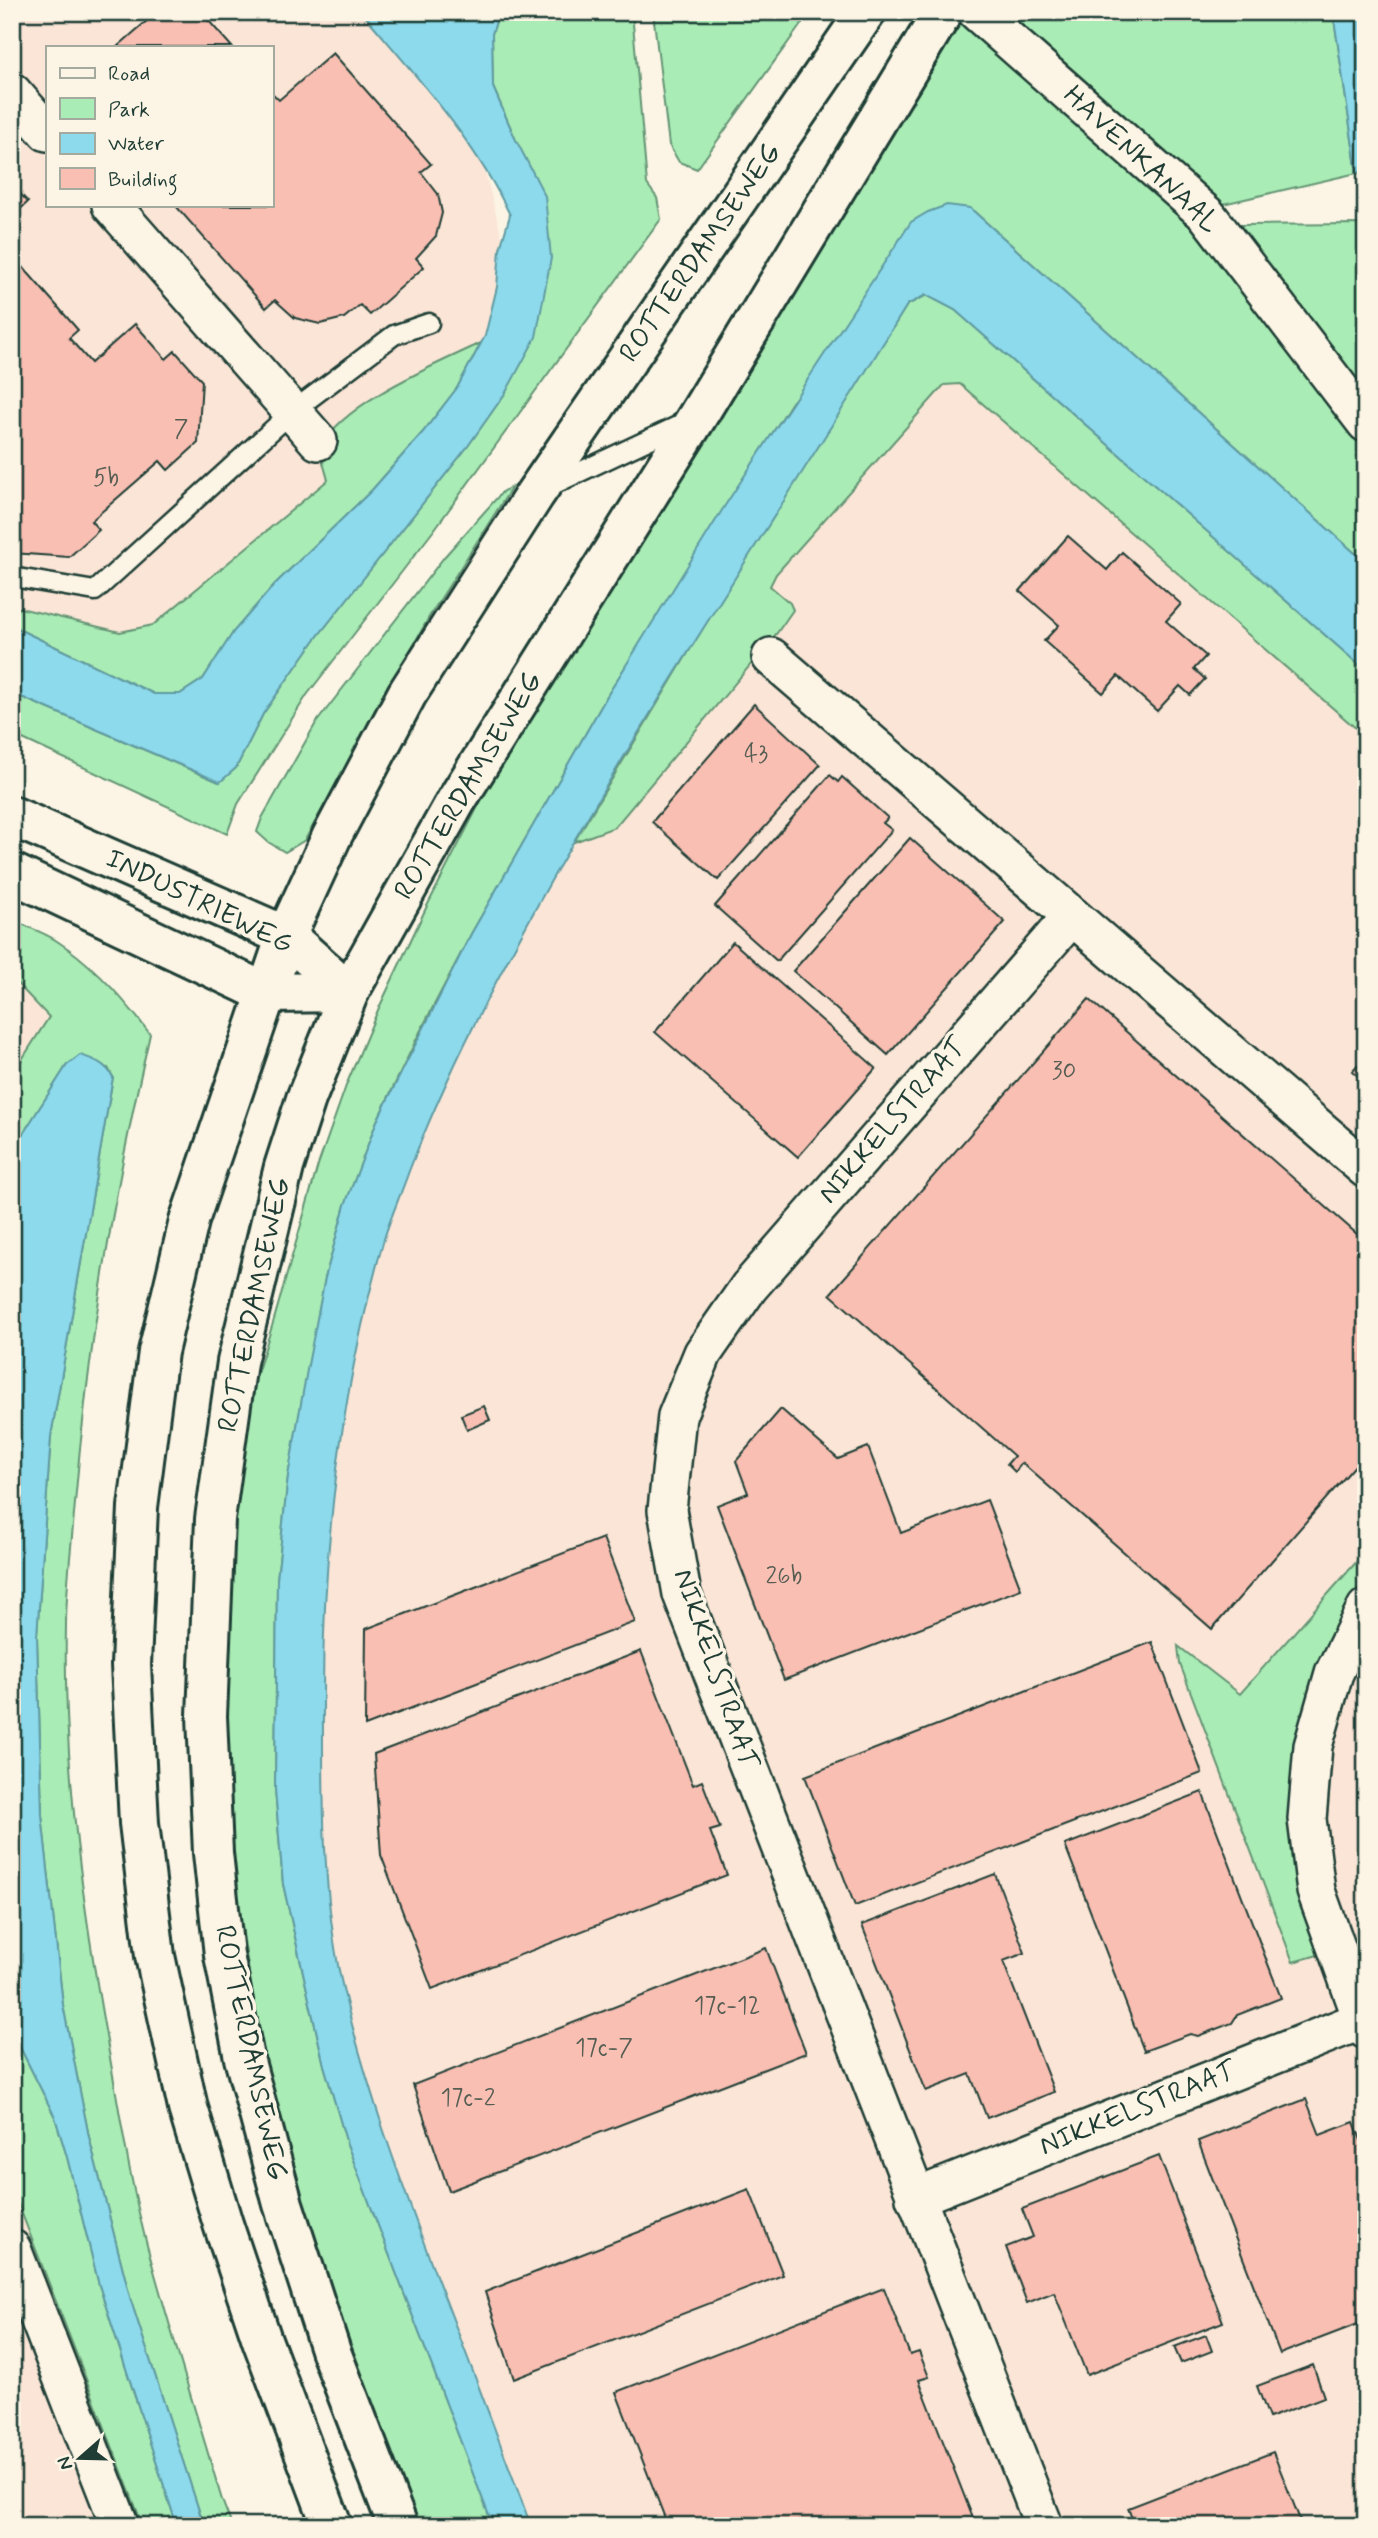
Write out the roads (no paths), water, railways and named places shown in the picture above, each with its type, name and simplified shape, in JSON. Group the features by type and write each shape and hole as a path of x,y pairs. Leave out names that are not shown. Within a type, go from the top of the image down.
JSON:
{"main road":[{"name":"ROTTERDAMSEWEG","path":"332,2526 262,2340 223,2224 188,2108 153,1943 139,1823 131,1665 138,1507 158,1352 189,1221 286,936 331,836 407,694 535,494 866,12"},
{"name":"ROTTERDAMSEWEG","path":"398,2526 331,2352 282,2204 244,2057 224,1955 214,1866 207,1716 215,1519 237,1362 284,1167 306,1099 349,992 456,801 697,417 943,12"},
{"name":"INDUSTRIEWEG","path":"12,816 286,936 349,992"},
{"name":"INDUSTRIEWEG","path":"12,873 267,993 349,992"}],"street":[{"name":"HAVENKANAAL","path":"989,23 1207,215 1366,423"},
{"path":"12,92 46,131"},
{"path":"112,206 318,441"},
{"path":"771,657 1366,1169"},
{"name":"NIKKELSTRAAT","path":"1044,2526 682,1594 667,1510 677,1416 703,1353 748,1287 1072,916"},
{"path":"1364,2025 1316,1891 1307,1819 1313,1746 1334,1673 1366,1608"},
{"name":"NIKKELSTRAAT","path":"915,2198 1364,2025"},
{"path":"12,2249 22,2304 120,2526"}],"lane":[{"path":"12,578 95,591 293,411 394,335 429,323"},
{"path":"535,494 697,417"}],"water":[{"path":"362,12 499,12 492,34 493,87 515,138 545,196 551,258 536,337 506,392 468,446 314,641 263,714 236,768 220,782 12,693 12,626 154,694 180,694 203,679 234,631 275,584 372,490 457,388 485,336 497,287 500,249 510,215 496,187 462,134"},
{"path":"1333,12 1363,12 1366,30 1366,171 1357,173"},
{"path":"947,205 970,208 1366,563 1366,671 955,310 926,295 907,305 682,662 552,879 457,1059 424,1133 384,1239 369,1294 346,1407 331,1520 327,1577 323,1800 334,1945 360,2056 410,2204 531,2526 493,2526 347,2144 324,2065 283,1884 275,1789 277,1580 288,1476 307,1370 325,1278 345,1205 377,1121 471,934 607,696 724,507 911,222"},
{"path":"80,1055 103,1065 113,1077 51,1436 37,1636 42,1815 63,2005 89,2137 131,2301 204,2526 177,2526 99,2285 55,2117 12,2031 12,1151 67,1065"}]}
